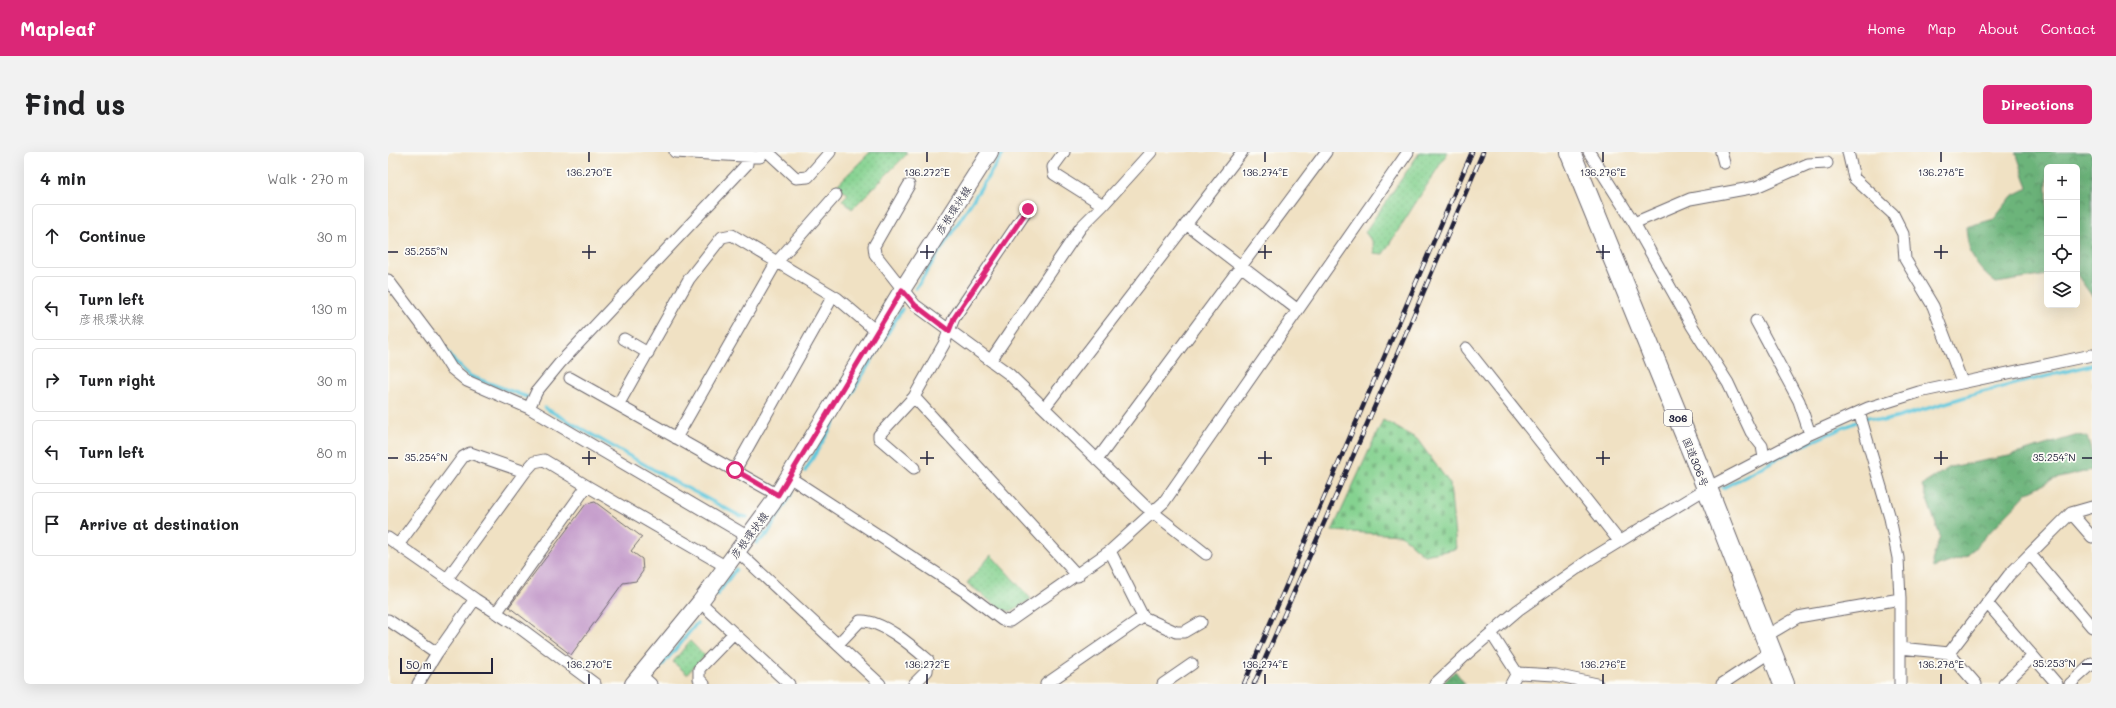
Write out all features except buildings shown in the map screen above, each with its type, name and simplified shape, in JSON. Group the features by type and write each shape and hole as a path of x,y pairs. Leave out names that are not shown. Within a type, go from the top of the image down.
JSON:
{"highway":[{"name":"国道306号","path":"1570,152 1707,488 1784,684"}],"main road":[{"name":"彦根環状線","path":"642,681 736,550 752,532 775,499 876,331 990,152"}],"street":[{"path":"675,152 747,157 760,157 764,152"},
{"path":"768,152 796,178 808,177 830,152"},
{"path":"1064,152 1053,167 1054,174 1103,205"},
{"path":"991,360 1082,227 1151,152"},
{"path":"1045,408 1242,152"},
{"path":"1097,460 1326,152"},
{"path":"788,477 964,591 1002,620 1010,621 1078,576 1110,551 1164,502 1408,152"},
{"path":"1589,152 1634,223 1692,326 1728,383 1751,432 1762,446 1764,458"},
{"path":"1848,152 1854,178 1893,214 1903,234 1905,259 1933,306 1962,382"},
{"path":"529,408 537,391 560,363 747,164 747,157"},
{"path":"1634,223 1690,199 1756,187 1808,164 1828,163"},
{"path":"909,185 874,246 875,254 902,290 915,305 1009,374 1145,506 1206,554"},
{"path":"676,438 776,263 836,195"},
{"path":"914,468 879,438 879,435 914,397 944,344 954,318 1028,209"},
{"path":"1186,224 1298,310"},
{"path":"618,405 689,279 722,237 732,235 776,263 834,296 876,331"},
{"path":"388,280 434,341 451,368 458,375 467,381 529,408 752,532"},
{"path":"735,470 834,296"},
{"path":"1756,321 1799,401 1810,434"},
{"path":"624,339 648,353"},
{"path":"1466,348 1619,540"},
{"path":"1435,684 1518,610 1619,540 1707,488 1810,434 1860,417 1918,392 2092,355"},
{"path":"570,378 735,470 775,499"},
{"path":"914,397 1078,576"},
{"path":"1860,417 1890,518 1898,558 1900,599 1900,684"},
{"path":"398,545 463,457 470,453 525,472"},
{"path":"446,579 525,472 534,462 544,460 725,566"},
{"path":"496,613 587,486"},
{"path":"1949,653 2009,574 2071,513 2092,507"},
{"path":"2071,513 2092,537"},
{"path":"388,538 595,684"},
{"path":"736,550 880,684"},
{"path":"1110,551 1143,616 1176,632 1184,632 1201,622"},
{"path":"2030,554 2092,627"},
{"path":"418,684 437,653 475,599"},
{"path":"1722,684 1798,617 1900,599"},
{"path":"700,602 789,684"},
{"path":"1987,602 2057,684"},
{"path":"1046,684 1143,616"},
{"path":"388,620 437,653"},
{"path":"838,644 860,621 869,620 909,643 928,660 927,670 914,684"},
{"path":"704,684 699,679 700,670 734,633"},
{"path":"1491,633 1517,673"},
{"path":"1900,648 1949,653 1976,684"},
{"path":"2004,684 2033,656"},
{"path":"1163,684 1192,664"},
{"path":"2070,684 2092,664"},
{"path":"1511,684 1517,673"},
{"path":"1517,673 1555,675 1597,684"}],"green space":[{"path":"870,152 906,152 907,154 852,209 842,200 848,194 837,185"},
{"path":"1420,152 1448,152 1383,254 1374,253 1373,243 1365,232"},
{"path":"2016,152 2092,152 2092,296 2080,279 2080,164 2044,164 2044,275 1996,283 1983,271 1974,259 1967,237 1966,227 1994,219 2012,196 2028,188"},
{"path":"1383,420 1417,439 1450,484 1456,549 1424,555 1401,535 1332,531"},
{"path":"2078,435 2087,437 2092,454 2092,470 2055,479 2028,492 1967,556 1933,568 1932,561 1940,536 1922,485 1950,467 2009,456"},
{"path":"991,555 1031,599 1012,611 1002,610 967,583"},
{"path":"690,641 705,656 687,674 673,662"},
{"path":"1455,671 1465,684 1442,684"}],"waterway":[{"path":"916,288 1004,152"},
{"path":"805,471 902,309"},
{"path":"433,332 454,361 470,376 527,397"},
{"path":"1723,488 1797,448 1863,419 1869,417 1882,421 1896,418 1978,393 2092,365"},
{"path":"545,408 670,479 740,516 747,517"},
{"path":"764,532 767,535 792,492"},
{"path":"756,543 767,535"},
{"path":"717,595 736,569"},
{"path":"660,668 697,623"}],"railway":[{"path":"1244,684 1472,152"},
{"path":"1254,684 1483,152"}],"route":[{"path":"735,470 778,495 902,290 915,305 949,331 954,318 1028,209"}]}
